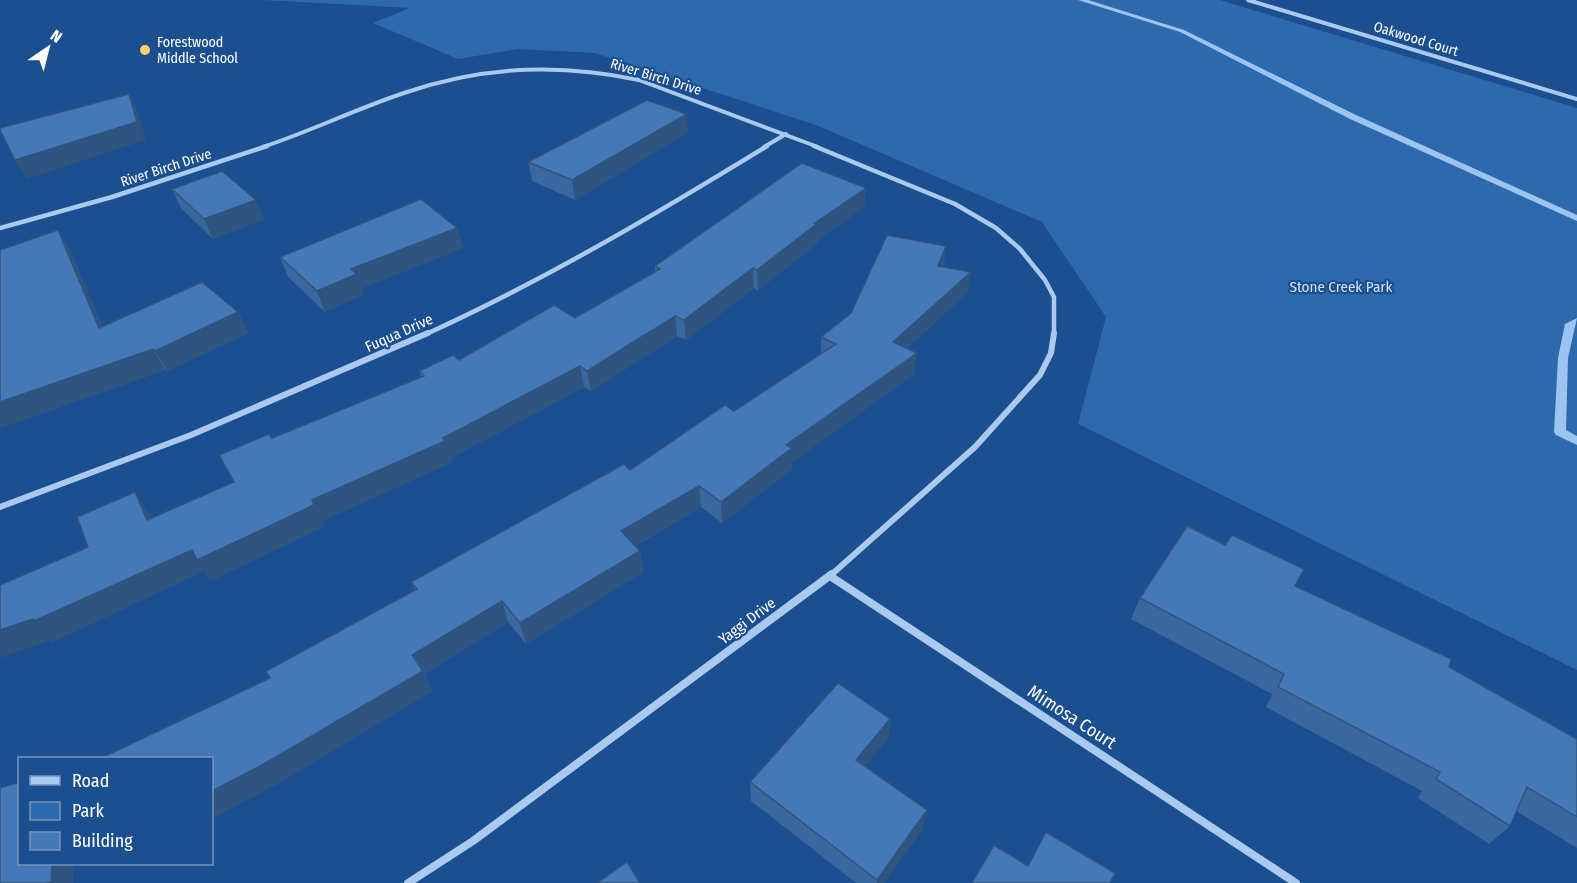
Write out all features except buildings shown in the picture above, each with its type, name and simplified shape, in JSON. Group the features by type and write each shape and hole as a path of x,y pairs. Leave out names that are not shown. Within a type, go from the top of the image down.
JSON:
{"street":[{"name":"Oakwood Court","path":"1248,0 1577,99"},
{"name":"River Birch Drive","path":"0,228 159,182 309,131 406,92 487,71 566,68 607,71 639,80 865,165 955,204 996,228 1020,249 1045,280 1054,297 1054,335"},
{"name":"Fuqua Drive","path":"0,507 191,435 342,372 473,313 637,225 786,134"},
{"name":"Yaggi Drive","path":"408,883 473,841 830,576 975,447 1040,375 1051,353 1054,335"},
{"name":"Mimosa Court","path":"830,576 1296,883"}],"green space":[{"name":"Stone Creek Park","path":"263,0 1220,0 1577,108 1577,670 1078,424 1106,317 1042,222 816,125 595,53 517,49 458,59 373,23 410,8"}],"waterway":[{"path":"1081,0 1182,31 1353,117 1577,218"},
{"path":"1577,321 1570,324 1563,358 1560,432 1577,441"}],"place":[{"name":"Forestwood Middle School","path":"145,50"}]}
